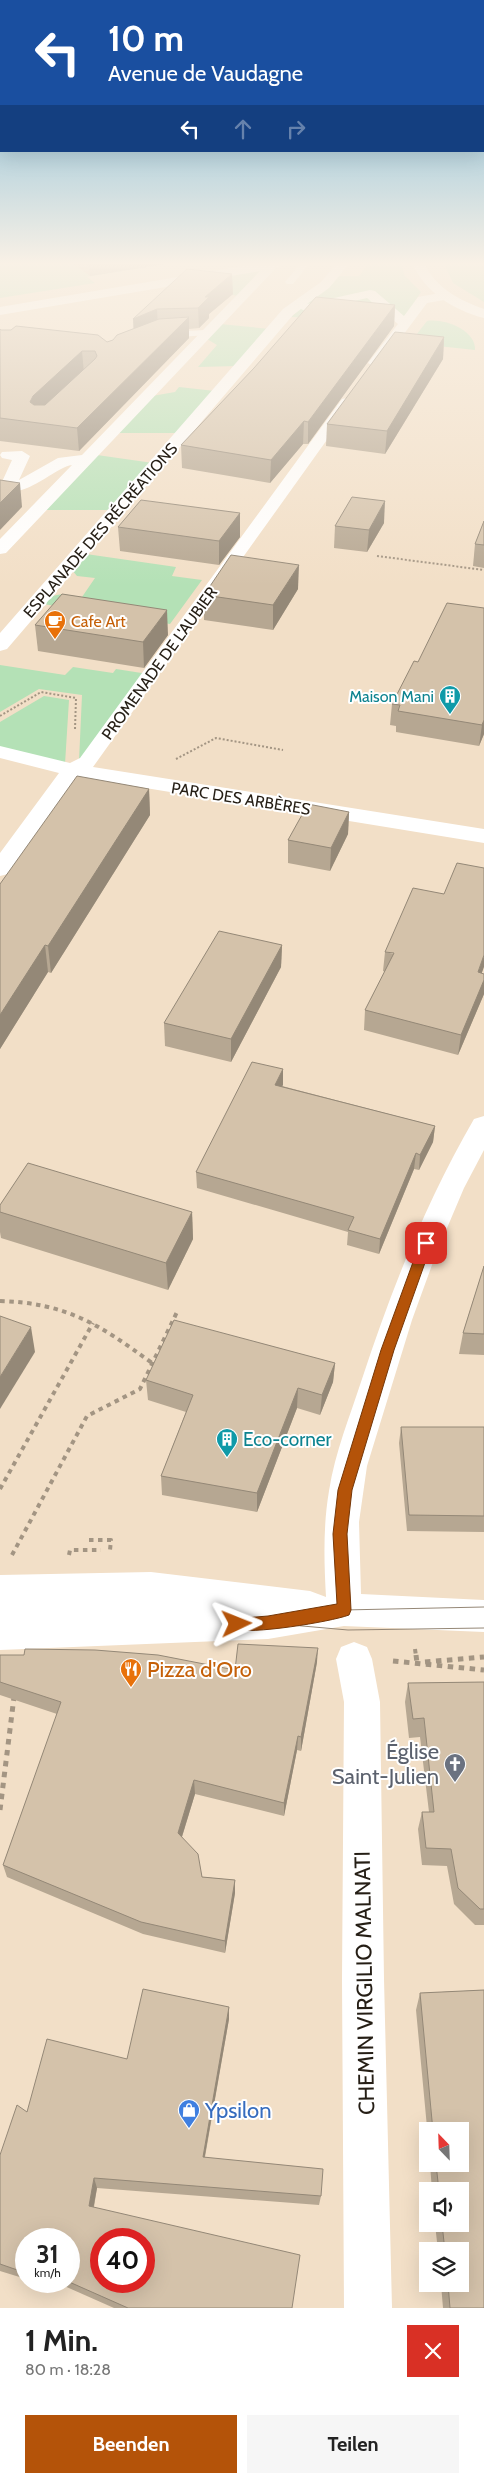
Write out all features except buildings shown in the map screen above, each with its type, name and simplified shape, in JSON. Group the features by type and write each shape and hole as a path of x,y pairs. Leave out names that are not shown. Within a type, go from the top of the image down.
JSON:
{"street":[{"path":"0,549 171,371"},
{"name":"ESPLANADE DES RÉCRÉATIONS","path":"0,645 237,371"},
{"path":"366,374 369,371"},
{"name":"PROMENADE DE L'AUBIER","path":"0,869 73,770 87,762 356,390"},
{"path":"4,459 20,443"},
{"path":"4,459 22,456 9,484 20,486 64,461 86,459"},
{"name":"PARC DES ARBÈRES","path":"0,752 73,770 484,836"},
{"path":"344,1610 340,1534 345,1490 356,1448 388,1350 440,1206 484,1126"},
{"path":"0,1591 151,1588 344,1610 484,1616"},
{"path":"0,1633 268,1623 344,1610"},
{"name":"CHEMIN VIRGILIO MALNATI","path":"354,1659 362,1702 362,1978 368,2308"}],"lane":[{"path":"0,1611 149,1608 268,1623"}],"path":[{"path":"378,556 484,570"},
{"path":"0,716 41,692 76,698 73,770"},
{"path":"134,780 216,738 283,750"},
{"path":"0,1301 29,1301 72,1312 110,1332 152,1362"},
{"path":"12,1556 87,1416 140,1390 177,1312"},
{"path":"0,1488 93,1323"},
{"path":"87,1550 110,1550 111,1540 89,1540"},
{"path":"416,1663 484,1656"},
{"path":"354,1659 484,1670"},
{"path":"0,1810 15,1686"}],"green space":[{"path":"179,387 215,391 179,433 117,433 152,396 175,392"},
{"path":"97,455 153,463 111,510 44,510"},
{"path":"86,554 176,567 172,576 202,580 170,624 43,604 52,597 61,594 82,597 95,578 77,576 72,570"},
{"path":"0,665 65,675 73,667 113,673 116,669 148,674 79,761 82,695 39,689 0,712"},
{"path":"44,696 69,700 65,764 0,747 0,722"}],"tram line":[{"path":"344,1610 484,1607"},
{"path":"268,1623 348,1630 484,1628"}],"place":[{"name":"Cafe Art","path":"55,640"},
{"name":"Maison Mani","path":"450,715"},
{"name":"Eco-corner","path":"227,1458"},
{"name":"Pizza d'Oro","path":"131,1688"},
{"name":"Église Saint-Julien","path":"455,1783"},
{"name":"Ypsilon","path":"189,2129"}],"route":[{"path":"237,1624 268,1623 344,1610 340,1534 345,1490 356,1448 388,1350 426,1243"}]}
